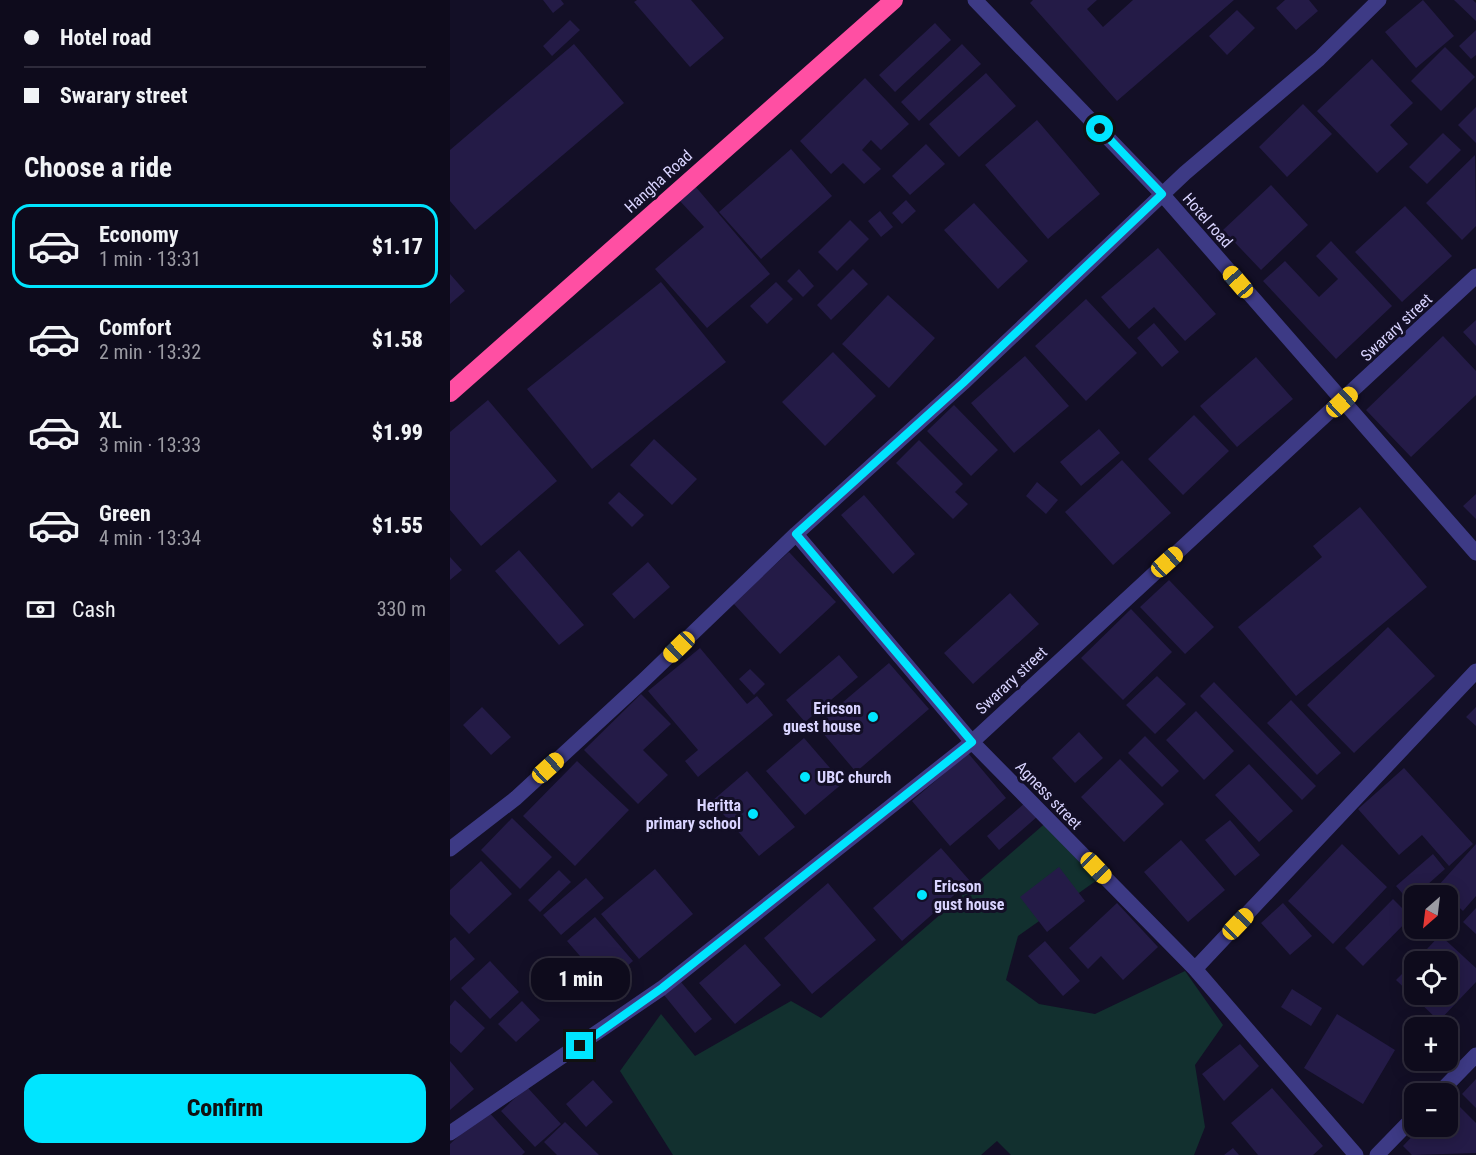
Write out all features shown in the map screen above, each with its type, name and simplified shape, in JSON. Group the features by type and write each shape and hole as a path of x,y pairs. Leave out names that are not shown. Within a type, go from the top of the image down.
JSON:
{"highway":[{"name":"Hangha Road","path":"450,393 894,0"}],"street":[{"name":"Hotel road","path":"975,0 1162,194 1476,553"},
{"path":"450,849 516,798 645,679 796,534 963,383 1162,194 1319,59 1379,0"},
{"name":"Swarary street","path":"450,1133 662,988 972,742 1476,276"},
{"name":"Agness street","path":"796,534 972,742 1195,969 1356,1155"},
{"path":"1195,969 1476,671"},
{"path":"1449,1083 1476,1055"},
{"path":"1377,1155 1404,1127"}],"green space":[{"path":"1049,820 1100,878 1018,936 1006,980 1039,1004 1095,1014 1185,971 1223,1025 1195,1065 1205,1127 1194,1155 1011,1155 997,1141 981,1155 673,1155 620,1071 661,1014 695,1056 791,1001 821,1018"}],"building":[{"path":"543,0 561,0 564,4 553,13"},
{"path":"637,0 691,0 724,38 690,67 634,2"},
{"path":"1033,0 1097,0 1087,9 1103,27 1133,0 1234,0 1117,101 1030,3"},
{"path":"1285,0 1309,0 1318,11 1296,30 1276,8"},
{"path":"1423,0 1454,36 1416,68 1385,32"},
{"path":"1454,0 1473,0 1476,3 1476,21"},
{"path":"1237,10 1255,28 1227,55 1209,36"},
{"path":"570,20 580,30 552,56 543,46"},
{"path":"935,23 951,40 895,92 879,75"},
{"path":"1476,30 1476,55 1471,59 1459,46"},
{"path":"574,44 624,103 475,230 450,201 450,150"},
{"path":"962,44 981,64 919,121 901,102"},
{"path":"1445,47 1475,77 1441,111 1411,81"},
{"path":"1372,59 1413,103 1390,125 1408,144 1377,173 1317,111"},
{"path":"986,73 1016,106 959,157 929,124"},
{"path":"865,78 909,124 881,150 871,140 862,150 881,169 864,184 843,163 831,174 800,141"},
{"path":"1303,104 1332,134 1287,177 1259,147"},
{"path":"1476,107 1476,143 1458,125"},
{"path":"1037,120 1100,194 1048,239 985,165"},
{"path":"1443,133 1461,150 1427,184 1409,167"},
{"path":"926,144 945,164 910,195 892,176"},
{"path":"791,149 832,196 761,259 719,212"},
{"path":"1475,155 1476,226 1462,240 1426,203"},
{"path":"1271,185 1308,225 1261,270 1223,230"},
{"path":"695,186 770,274 707,328 655,269 704,227 679,200"},
{"path":"906,200 916,211 902,224 892,213"},
{"path":"974,203 1028,261 998,289 944,230"},
{"path":"1405,206 1452,256 1402,302 1355,252"},
{"path":"880,211 893,227 881,237 868,221"},
{"path":"850,220 869,239 837,271 818,252"},
{"path":"1331,241 1392,306 1336,359 1263,281 1285,261 1319,297 1338,279 1316,256"},
{"path":"1158,248 1216,314 1185,341 1154,307 1129,329 1101,297"},
{"path":"799,269 814,286 803,297 787,281"},
{"path":"853,269 868,284 831,320 817,305"},
{"path":"450,274 465,291 450,304"},
{"path":"661,282 726,362 592,469 527,389"},
{"path":"776,282 793,299 767,324 750,306"},
{"path":"888,295 935,338 889,388 842,344"},
{"path":"1086,299 1137,353 1086,401 1035,346"},
{"path":"1476,320 1476,346 1463,332"},
{"path":"1154,323 1179,352 1162,367 1137,338"},
{"path":"1443,336 1476,371 1476,395 1411,457 1366,410"},
{"path":"833,352 876,396 825,446 782,402"},
{"path":"1025,356 1069,406 1014,453 971,403"},
{"path":"1256,357 1293,399 1237,447 1200,406"},
{"path":"488,400 557,481 481,546 450,510 450,432"},
{"path":"954,405 998,450 971,476 927,431"},
{"path":"1194,415 1229,451 1183,495 1148,459"},
{"path":"1099,429 1120,453 1081,486 1060,462"},
{"path":"654,439 697,479 672,505 630,465"},
{"path":"919,440 963,484 955,492 968,504 953,519 896,463"},
{"path":"1122,460 1171,513 1113,565 1065,512"},
{"path":"1037,482 1058,500 1046,514 1026,496"},
{"path":"619,492 644,515 632,527 608,503"},
{"path":"1476,494 1476,519 1463,506"},
{"path":"864,495 915,554 893,574 841,515"},
{"path":"1360,507 1427,587 1296,696 1238,627 1322,557 1313,546"},
{"path":"519,550 584,625 559,645 495,571"},
{"path":"789,552 836,602 780,654 733,603"},
{"path":"450,557 462,570 450,580"},
{"path":"648,562 670,587 634,619 612,594"},
{"path":"1169,580 1214,627 1185,654 1140,607"},
{"path":"1010,593 1039,624 973,684 944,653"},
{"path":"1131,609 1172,652 1123,700 1081,658"},
{"path":"1388,627 1435,676 1354,753 1307,705"},
{"path":"700,648 747,704 757,696 773,715 698,777 685,761 698,750 648,691"},
{"path":"839,655 858,677 805,722 786,700"},
{"name":"Ericson guest house","path":"889,663 929,709 856,772 816,725"},
{"path":"750,669 765,684 754,695 739,679"},
{"path":"1157,676 1186,704 1155,734 1126,705"},
{"path":"1214,682 1316,786 1302,800 1200,696"},
{"path":"641,694 671,724 643,750 668,775 638,804 584,750"},
{"path":"1291,700 1341,753 1317,775 1267,723"},
{"path":"482,707 511,737 491,755 463,725"},
{"path":"1476,707 1476,726 1466,717"},
{"path":"1196,711 1234,751 1204,780 1166,740"},
{"path":"1079,732 1103,758 1075,783 1052,758"},
{"path":"1145,736 1179,771 1162,787 1128,753"},
{"name":"UBC church","path":"804,738 843,783 805,815 766,771"},
{"path":"968,753 1006,798 950,846 912,801"},
{"path":"1120,759 1164,804 1124,842 1081,797"},
{"path":"577,761 629,810 575,866 523,816"},
{"path":"1249,764 1293,811 1259,842 1215,795"},
{"path":"1404,768 1473,844 1449,866 1422,835 1399,855 1358,809"},
{"name":"Heritta primary school","path":"747,771 795,827 759,856 712,801"},
{"path":"1026,802 1038,816 999,850 987,836"},
{"path":"512,818 552,857 520,889 481,850"},
{"path":"1230,820 1260,855 1235,876 1205,840"},
{"path":"1181,840 1225,890 1188,922 1144,872"},
{"path":"1342,844 1387,887 1333,944 1288,901"},
{"path":"1476,844 1476,896 1463,911 1458,906 1458,885 1439,885"},
{"name":"Ericson gust house","path":"941,848 970,881 902,941 873,908"},
{"path":"1433,854 1445,869 1427,885 1404,885 1404,895 1396,886"},
{"path":"481,861 512,894 469,934 450,914 450,890"},
{"path":"1059,867 1085,901 1047,932 1020,897"},
{"path":"655,869 693,914 639,959 601,914"},
{"path":"559,870 571,882 540,912 528,900"},
{"path":"586,878 604,898 561,935 543,915"},
{"path":"828,883 876,940 812,994 764,938"},
{"path":"1393,899 1404,910 1404,924 1363,966 1345,948"},
{"path":"1117,903 1158,947 1123,980 1101,956 1088,969 1069,948"},
{"path":"1283,903 1312,936 1290,955 1261,923"},
{"path":"1476,908 1476,934 1463,922"},
{"path":"595,917 633,961 605,985 567,941"},
{"path":"455,937 475,959 450,981 450,941"},
{"path":"1436,939 1444,939 1457,951 1425,951"},
{"path":"1045,941 1080,981 1063,996 1028,956"},
{"path":"745,944 781,985 735,1024 699,983"},
{"path":"1458,952 1476,968 1476,982 1458,1001"},
{"path":"490,961 519,992 490,1019 461,988"},
{"path":"1404,972 1404,988 1396,980"},
{"path":"681,982 712,1019 695,1033 664,995"},
{"path":"1292,989 1322,1008 1311,1026 1281,1007"},
{"path":"455,1000 485,1028 461,1053 450,1043 450,1006"},
{"path":"522,1001 540,1020 516,1042 498,1024"},
{"path":"1422,1005 1454,1005 1443,1017 1435,1017"},
{"path":"1337,1014 1395,1050 1363,1104 1304,1068"},
{"path":"1240,1044 1259,1066 1224,1101 1202,1074"},
{"path":"450,1061 474,1089 450,1110"},
{"path":"1476,1079 1476,1108 1462,1094"},
{"path":"593,1080 613,1102 586,1127 566,1104"},
{"path":"527,1087 561,1124 535,1147 501,1111"},
{"path":"1272,1088 1323,1146 1313,1155 1258,1155 1231,1123"},
{"path":"1458,1105 1476,1123 1476,1153 1412,1155 1403,1146 1412,1137 1458,1137"},
{"path":"487,1110 525,1152 522,1155 450,1155 450,1144"},
{"path":"565,1122 599,1155 557,1155 544,1142"},
{"path":"1233,1148 1239,1155 1224,1155"}],"place":[{"name":"Ericson guest house","path":"873,717"},
{"name":"UBC church","path":"805,777"},
{"name":"Heritta primary school","path":"753,814"},
{"name":"Ericson gust house","path":"922,895"}],"route":[{"path":"580,1046 662,988 972,742 796,534 963,383 1162,194 1100,129"}]}
